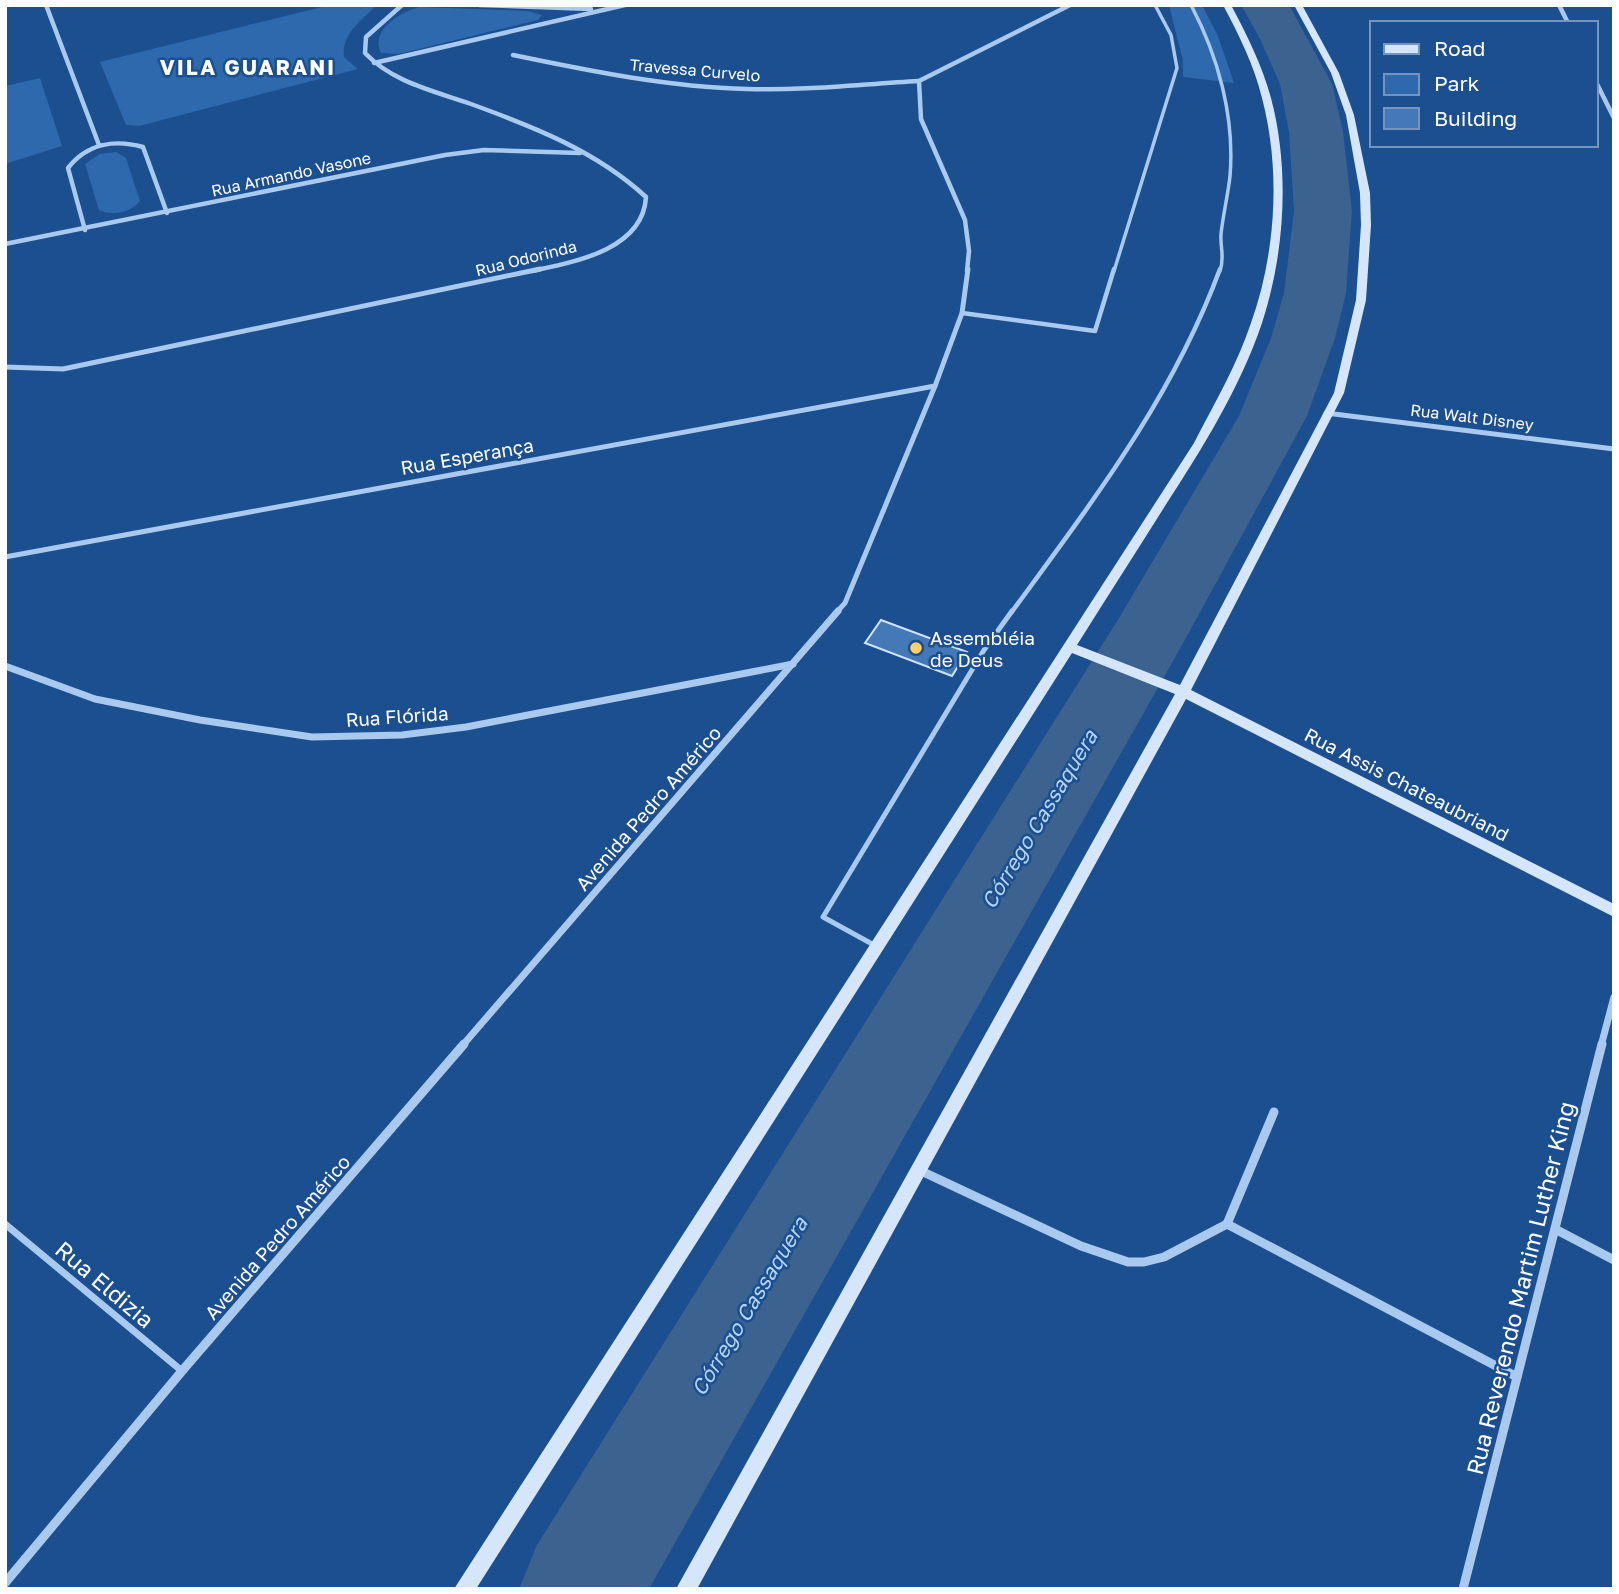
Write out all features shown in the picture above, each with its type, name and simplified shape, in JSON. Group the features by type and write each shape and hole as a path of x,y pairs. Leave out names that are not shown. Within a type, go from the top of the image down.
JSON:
{"main road":[{"path":"464,1589 1200,443 1254,331 1266,286 1280,186 1272,111 1259,69 1227,5"},
{"path":"686,1589 1183,692 1326,413 1339,393 1361,300 1366,225 1364,193 1350,115 1335,73 1298,5"},
{"name":"Rua Assis Chateaubriand","path":"1069,647 1183,692 1614,911"}],"street":[{"path":"46,5 99,145"},
{"path":"402,5 366,37 365,53 373,63 625,5"},
{"path":"479,5 606,9"},
{"path":"919,81 1070,5"},
{"path":"1559,5 1567,21"},
{"name":"Travessa Curvelo","path":"513,55 655,81 725,88 919,81"},
{"name":"Rua Odorinda","path":"5,368 63,369 347,311 581,258 617,242 645,218 646,197 635,184 585,153 522,124 412,82 373,63"},
{"name":"Avenida Pedro Américo","path":"5,1583 182,1371 845,603 935,386 962,313 969,251 965,220 921,119 919,81"},
{"path":"1598,86 1614,118"},
{"path":"85,229 68,168 75,156 99,145 130,143 143,147 167,213"},
{"name":"Rua Armando Vasone","path":"5,244 445,155 484,150 585,153"},
{"name":"Rua Esperança","path":"5,557 935,386"},
{"name":"Rua Walt Disney","path":"1326,413 1614,449"},
{"name":"Rua Flórida","path":"5,666 96,699 200,720 312,737 402,735 466,727 794,664"},
{"name":"Rua Reverendo Martim Luther King","path":"1463,1589 1614,997"},
{"path":"918,1169 1109,1257 1134,1263 1156,1260 1227,1224 1274,1112"},
{"path":"1227,1224 1517,1377"},
{"path":"1555,1229 1614,1260"}],"lane":[{"path":"962,313 1095,331 1177,68 1178,61 1170,36 1161,12 1155,5"},
{"path":"877,946 823,917 984,650 1121,462 1153,411 1203,315 1224,259 1220,237 1230,174 1227,110 1220,73 1207,35 1191,5"},
{"name":"Rua Eldizia","path":"5,1224 182,1371"}],"green space":[{"path":"330,5 377,5 354,28 346,41 344,57 358,69 139,126 126,125 100,62"},
{"path":"1169,5 1202,5 1218,36 1234,83 1183,77 1183,61"},
{"path":"420,7 527,11 542,15 538,20 398,54 381,53 378,45 383,29 397,17"},
{"path":"40,78 62,146 5,164 5,86"},
{"path":"116,152 126,158 140,201 126,211 110,213 99,210 85,164 100,154"}],"building":[{"name":"Assembléia de Deus","path":"881,620 967,652 952,676 865,643"}],"waterway":[{"name":"Córrego Cassaquera","path":"581,1589 1147,638 1273,416 1303,338 1315,293 1323,211 1316,132 1306,84 1284,37 1265,5"}],"place":[{"name":"Assembléia de Deus","path":"916,648"}],"district":[{"name":"VILA GUARANI","path":"248,67"}]}
